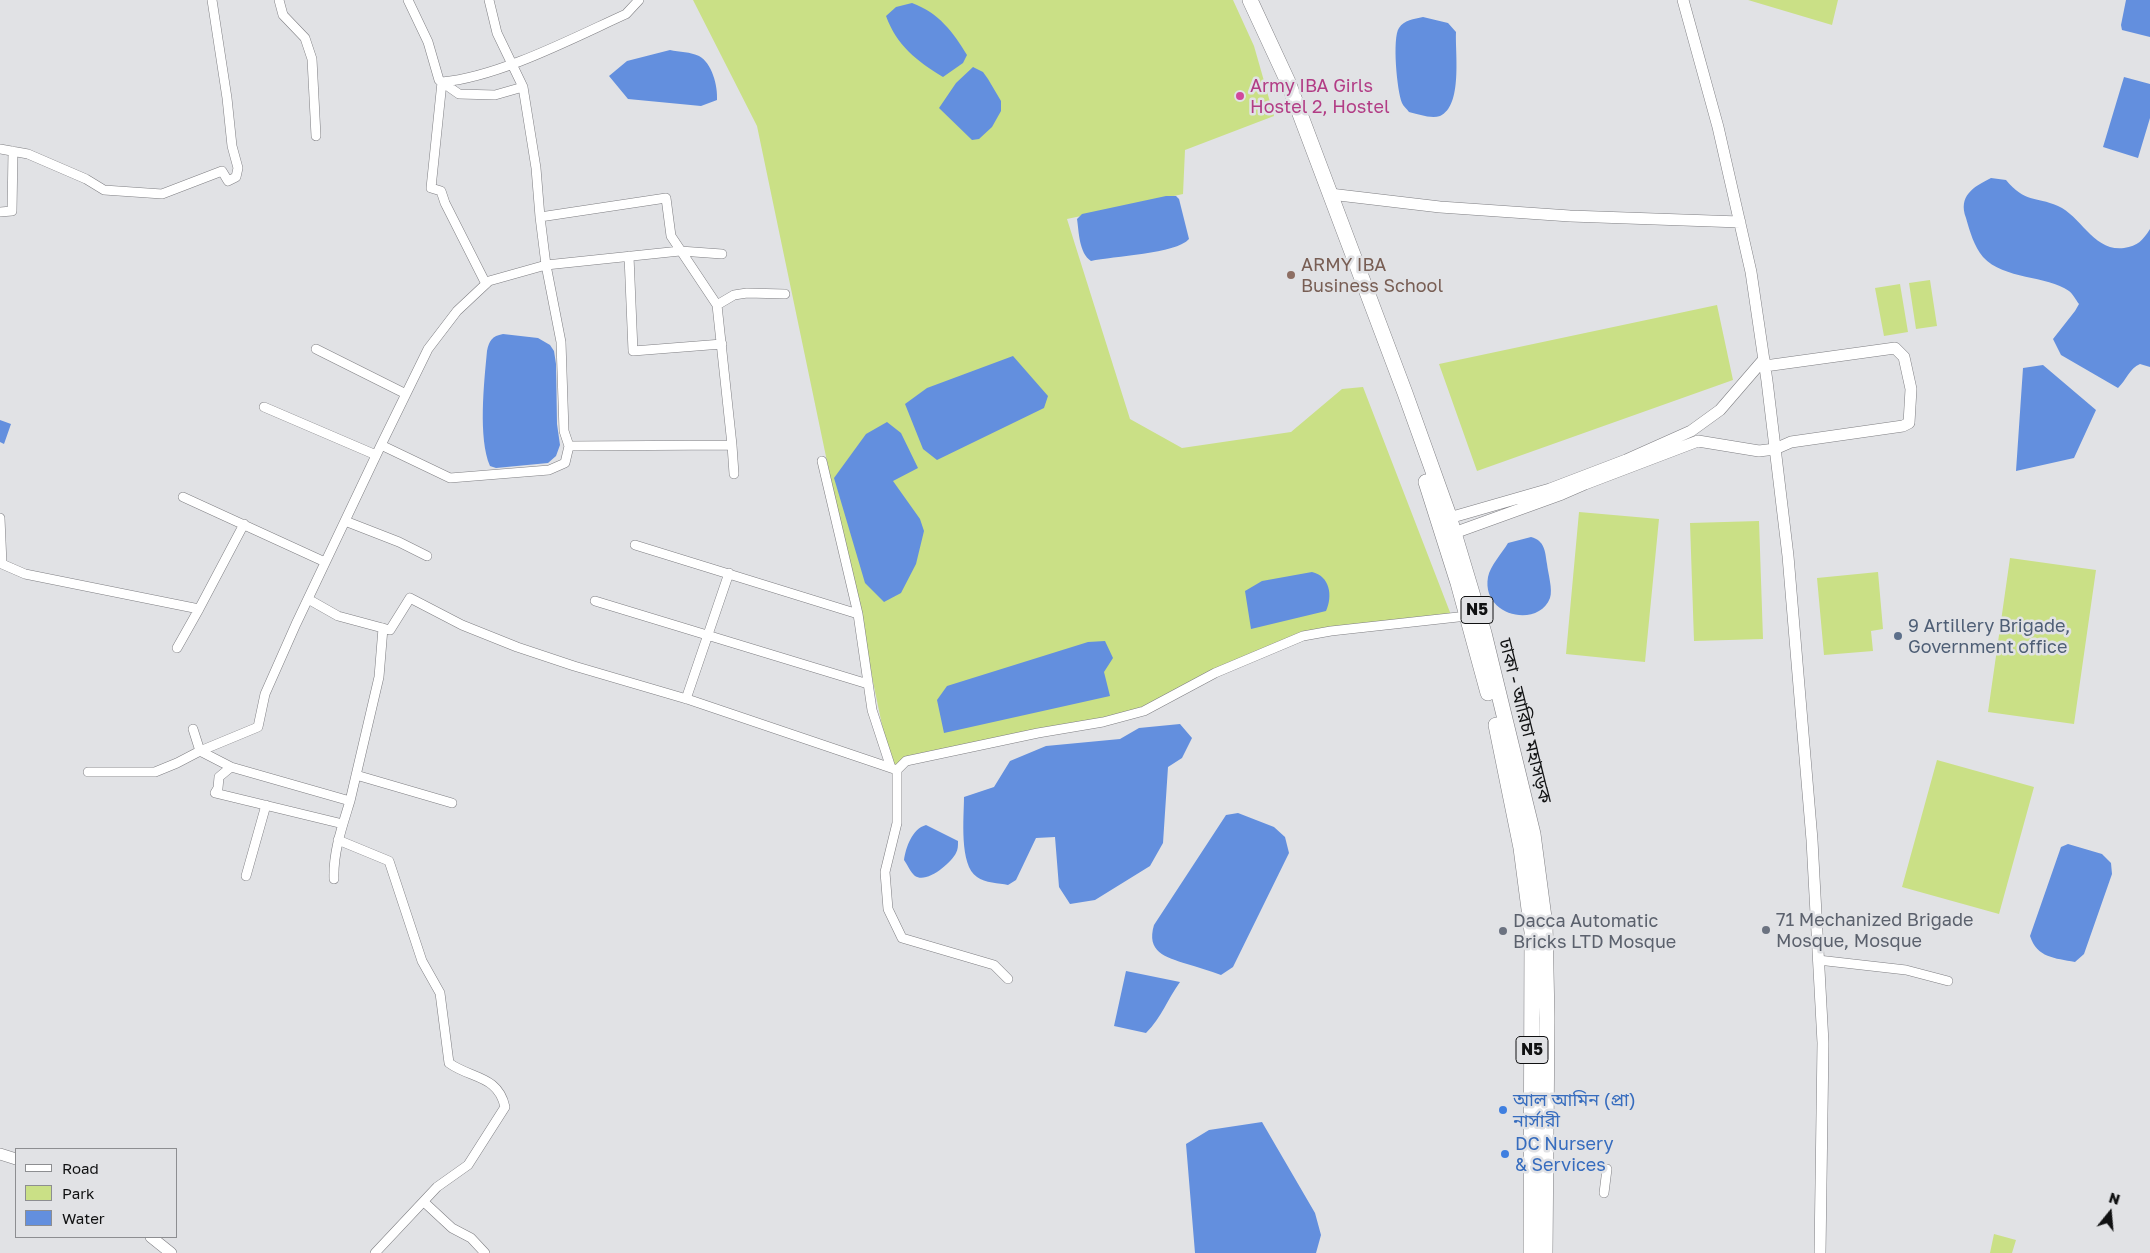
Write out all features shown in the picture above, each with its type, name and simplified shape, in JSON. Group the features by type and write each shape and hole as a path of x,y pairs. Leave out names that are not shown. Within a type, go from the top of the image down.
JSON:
{"highway":[{"name":"N5","path":"1242,0 1256,26 1416,448 1467,616 1494,715 1521,848 1532,932 1531,1253"},
{"name":"ঢাকা - আরিচা মহাসড়ক","path":"1250,0 1288,82 1405,393 1449,518 1484,633 1533,834 1545,925 1547,1018 1545,1253"}],"street":[{"path":"0,149 28,154 86,178 104,190 162,194 222,171 228,181 236,177 238,168 232,146 227,98 212,0"},
{"path":"280,0 283,15 304,38 312,60 316,136"},
{"path":"408,0 428,42 439,80 459,94 495,95 523,87"},
{"path":"381,444 450,478 549,470 565,463 569,446 564,431 561,342 546,265 536,168 523,87 498,32 489,0"},
{"path":"442,82 458,81 511,64 626,14 639,0"},
{"path":"1683,0 1718,127 1751,272 1775,449 1792,603 1812,840 1823,1043 1820,1253"},
{"path":"442,82 431,188 441,191 444,203 486,284"},
{"path":"0,212 12,211 12,151"},
{"path":"1330,194 1440,207 1570,216 1740,222"},
{"path":"540,217 666,198 671,236 717,305 734,474"},
{"path":"88,772 155,772 200,751 258,728 265,694 325,562 428,349 458,311 489,281 546,265 680,251 722,254"},
{"path":"629,256 633,351 722,344"},
{"path":"717,305 734,295 785,294"},
{"path":"316,348 406,394"},
{"path":"1449,518 1550,489 1626,460 1691,431 1720,410 1764,363 1895,348 1904,357 1911,389 1909,423 1903,426 1790,442 1775,449 1759,451 1698,441 1562,494 1454,533"},
{"path":"264,407 376,455"},
{"path":"569,446 732,445"},
{"path":"822,460 858,614 872,710 894,769 897,823 885,872 888,909 902,938 994,965 1008,979"},
{"path":"183,497 325,562"},
{"path":"0,518 1,567 25,574 199,609"},
{"path":"344,522 399,542 427,556"},
{"path":"177,648 244,524"},
{"path":"635,545 858,614"},
{"path":"686,699 729,573"},
{"path":"308,599 338,616 390,630 410,598 462,625 517,647 686,699 894,769"},
{"path":"595,601 868,684"},
{"path":"894,769 906,761 1038,733 1103,722 1144,711 1215,673 1303,636 1331,631 1467,616"},
{"path":"334,879 334,864 338,840 350,801 378,676 383,628"},
{"path":"193,729 200,751 230,767 350,801"},
{"path":"230,767 219,777 218,788 215,793 343,824"},
{"path":"356,775 452,803"},
{"path":"246,876 266,805"},
{"path":"338,840 389,861 422,961 440,993 449,1063 457,1069 495,1086 502,1094 505,1107 468,1165 437,1187 375,1253"},
{"path":"1818,960 1906,970 1948,981"},
{"path":"0,1154 15,1159"},
{"path":"1604,1193 1607,1169"},
{"path":"424,1202 452,1228 471,1238 485,1253"},
{"path":"152,1238 171,1253"}],"green space":[{"path":"693,0 1233,0 1254,46 1274,116 1185,150 1183,194 1067,219 1130,419 1182,448 1291,432 1342,389 1363,387 1453,620 1303,636 1120,717 891,768 757,126"},
{"path":"1748,0 1838,0 1832,25"},
{"path":"1930,280 1937,326 1916,329 1909,283"},
{"path":"1900,284 1908,332 1884,336 1875,288"},
{"path":"1717,305 1733,380 1477,471 1439,364"},
{"path":"1579,512 1659,519 1645,662 1566,654"},
{"path":"1759,521 1763,639 1694,641 1690,523"},
{"path":"2010,558 2096,570 2074,724 1988,712"},
{"path":"1878,572 1883,629 1871,631 1873,651 1824,655 1817,578"},
{"path":"1937,760 2034,787 1999,914 1902,887"},
{"path":"1994,1234 2016,1240 2012,1253 1990,1253"}],"water":[{"path":"2126,0 2150,0 2150,37 2122,30 2121,25"},
{"path":"912,3 922,7 938,18 967,55 963,63 943,77 909,52 896,36 886,16 896,7"},
{"path":"1423,17 1448,23 1456,32 1457,65 1455,91 1452,102 1447,110 1436,117 1409,112 1402,103 1398,88 1396,42 1399,28 1410,20"},
{"path":"670,50 692,54 704,59 713,75 717,100 701,106 628,99 609,76 627,61"},
{"path":"973,67 983,72 988,79 1001,101 1001,111 992,127 979,139 972,140 939,108 956,83"},
{"path":"2124,77 2150,84 2150,118 2138,158 2103,147"},
{"path":"1991,178 2006,180 2025,196 2058,206 2074,217 2096,239 2104,245 2113,248 2124,248 2137,244 2150,229 2150,367 2140,364 2136,366 2118,388 2061,355 2053,339 2079,304 2073,295 2060,286 2049,282 2002,270 1983,257 1973,239 1964,204 1973,189"},
{"path":"1166,196 1176,196 1179,199 1189,239 1182,244 1158,251 1091,261 1084,253 1080,242 1077,219 1082,214"},
{"path":"503,334 538,338 550,345 554,351 557,424 560,445 556,456 548,463 496,468 490,466 486,454 483,426 483,394 487,351 492,340 496,336"},
{"path":"1013,356 1048,396 1044,408 937,460 923,449 905,404 927,388"},
{"path":"2043,365 2096,410 2074,458 2016,471 2023,368"},
{"path":"0,420 11,424 4,444 0,442"},
{"path":"887,422 901,433 918,468 893,481 920,519 924,531 916,564 901,593 884,602 865,583 834,478 866,434"},
{"path":"1531,537 1542,544 1545,551 1551,595 1544,608 1534,613 1512,614 1501,609 1493,601 1488,590 1488,577 1508,543"},
{"path":"1312,572 1323,578 1328,587 1329,599 1326,611 1251,629 1245,591 1262,581"},
{"path":"1105,641 1113,658 1104,672 1110,696 944,733 937,700 947,686 1088,642"},
{"path":"1180,724 1192,738 1182,758 1168,767 1163,843 1150,866 1095,900 1070,904 1059,887 1055,837 1036,838 1016,880 1008,885 984,880 977,877 971,871 965,852 963,828 964,797 994,787 1010,761 1046,746 1120,739 1139,728"},
{"path":"1238,813 1274,827 1285,837 1289,853 1233,967 1221,975 1165,956 1155,947 1152,934 1154,925 1226,815"},
{"path":"926,825 958,841 958,847 956,853 944,867 932,875 920,878 914,875 904,860 913,834"},
{"path":"2068,844 2102,854 2111,863 2112,874 2084,954 2075,962 2054,958 2042,953 2037,949 2030,936 2061,847"},
{"path":"1126,971 1180,982 1156,1021 1146,1033 1114,1026"},
{"path":"1262,1122 1315,1213 1321,1235 1316,1253 1195,1253 1186,1144 1209,1130"}],"place":[{"name":"Army IBA Girls Hostel 2, Hostel","path":"1240,96"},
{"name":"ARMY IBA Business School","path":"1291,275"},
{"name":"9 Artillery Brigade, Government office","path":"1898,636"},
{"name":"71 Mechanized Brigade Mosque, Mosque","path":"1766,930"},
{"name":"Dacca Automatic Bricks LTD Mosque","path":"1503,931"},
{"name":"আল আমিন (প্রা) নার্সারী","path":"1503,1110"},
{"name":"DC Nursery & Services","path":"1505,1154"}]}
